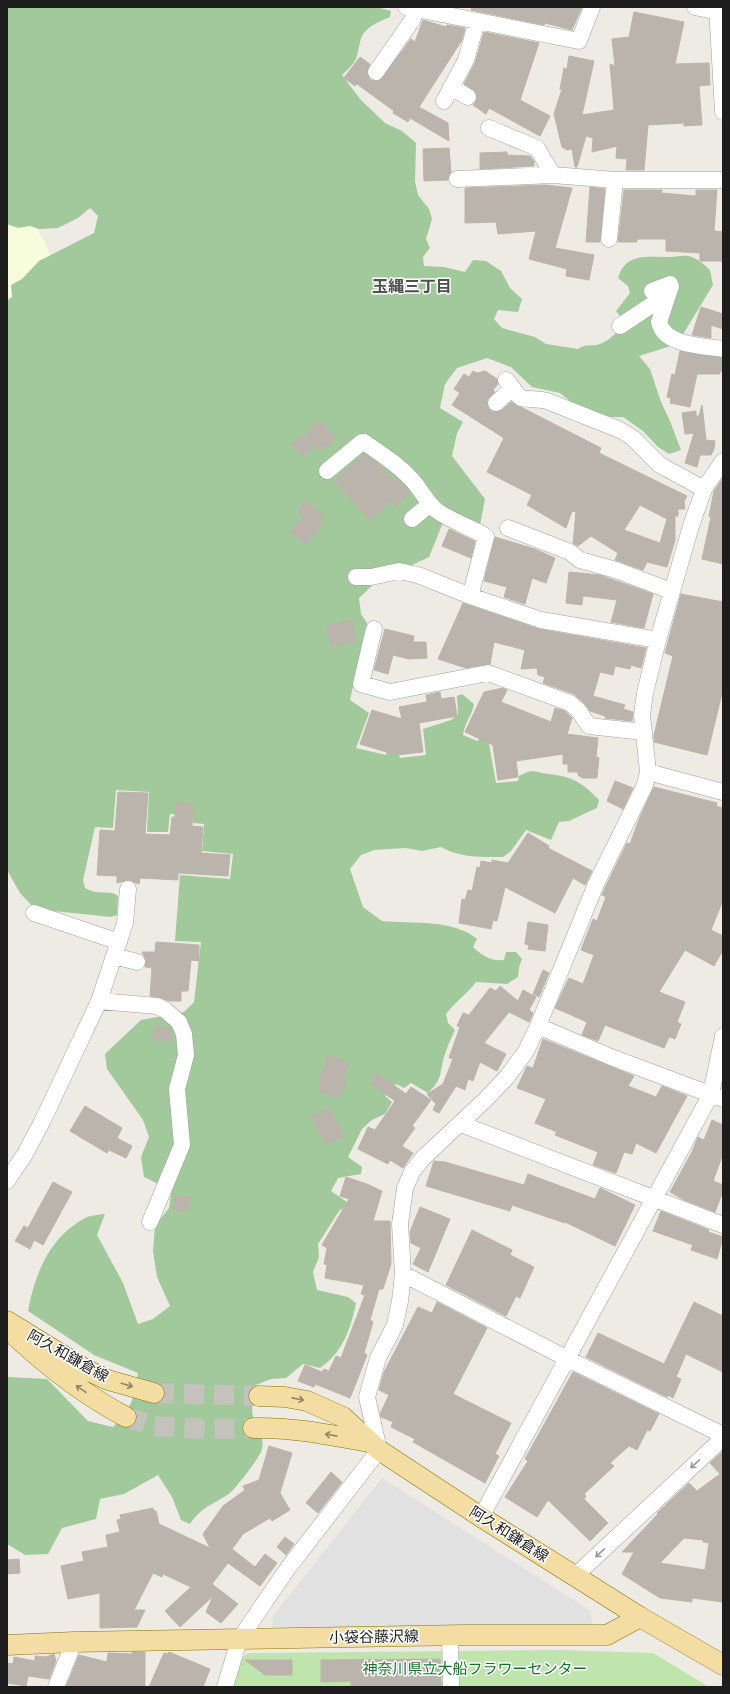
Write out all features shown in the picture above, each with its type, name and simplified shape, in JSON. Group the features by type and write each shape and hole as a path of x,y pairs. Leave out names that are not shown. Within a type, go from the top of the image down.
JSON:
{"main road":[{"name":"阿久和鎌倉線","path":"7,1321 85,1369 108,1380 154,1393"},
{"name":"阿久和鎌倉線","path":"7,1329 45,1364 103,1404 126,1417"},
{"name":"阿久和鎌倉線","path":"259,1396 285,1397 307,1401 343,1417 374,1446 481,1517 640,1617"},
{"name":"阿久和鎌倉線","path":"253,1428 305,1430 374,1446"},
{"name":"小袋谷藤沢線","path":"7,1645 74,1642 450,1635 607,1635 640,1617"},
{"path":"640,1617 723,1665"}],"street":[{"path":"376,72 413,19 410,8 579,41 592,7"},
{"path":"696,7 719,10 723,112"},
{"path":"444,101 466,60 477,21"},
{"path":"451,87 468,97"},
{"path":"489,128 537,148 553,175"},
{"path":"457,179 553,175 615,180 723,180"},
{"path":"609,239 615,180"},
{"path":"652,291 670,284 671,286 659,322 660,326 670,337 685,342 723,348"},
{"path":"620,326 656,302 664,307"},
{"path":"496,403 509,384 521,397 525,399 536,398 547,401 620,430 633,438 660,464 704,489"},
{"path":"327,471 362,442 364,442 394,464 413,481 430,504 445,516 486,537 472,589 473,597"},
{"path":"225,1687 239,1640 374,1446 367,1397 378,1358 395,1325 400,1301 403,1274 400,1224 405,1188 412,1172 423,1158 462,1124 507,1078 526,1051 538,1026 596,884 645,785 648,772 642,714 645,692 690,526 704,489 723,461"},
{"path":"412,519 430,504"},
{"path":"508,528 570,552 580,560 616,570 672,591"},
{"path":"356,577 371,577 399,571 418,575 473,597 541,620 658,640"},
{"path":"374,629 361,684 390,692 488,673 570,703 578,710 589,726 644,732"},
{"path":"648,772 723,792"},
{"path":"7,1182 42,1122 98,1001 125,923 128,888"},
{"path":"34,913 116,949 137,962"},
{"path":"98,1001 156,1006 165,1010 179,1022 184,1034 186,1056 177,1089 182,1145 150,1222"},
{"path":"538,1026 611,1057 717,1096"},
{"path":"481,1517 654,1198 717,1096 723,1036"},
{"path":"462,1124 723,1225"},
{"path":"403,1274 723,1437 575,1576"},
{"path":"450,1635 451,1687"},
{"path":"56,1687 74,1642"}],"shaded area":[{"path":"7,169 61,275 7,298"},
{"path":"382,1478 591,1611 592,1626 272,1628 273,1616"}],"green space":[{"path":"7,7 376,7 391,11 390,17 371,26 364,33 361,38 355,61 342,75 361,100 385,123 402,131 416,143 415,181 418,195 429,209 432,219 426,239 430,248 423,257 424,266 444,267 465,272 473,260 486,261 501,271 510,288 522,299 518,312 498,310 494,319 502,328 535,337 546,344 578,349 584,346 597,345 604,342 614,335 625,322 616,311 630,293 628,286 618,278 621,270 631,260 645,257 690,256 704,264 710,270 713,285 677,344 639,356 650,369 661,402 681,450 669,454 658,447 643,431 623,417 611,417 575,405 560,393 532,387 511,367 487,358 457,368 445,384 440,408 463,422 457,433 452,456 485,499 480,525 444,520 429,557 376,582 359,598 361,614 367,623 350,700 369,713 356,748 386,755 388,747 396,747 400,758 426,755 423,729 451,720 458,714 457,696 462,694 474,704 463,735 477,741 483,736 488,738 496,783 518,781 519,776 531,771 565,777 577,781 593,794 599,800 597,808 569,821 559,822 551,840 526,830 511,851 503,857 463,855 448,851 441,847 422,851 406,848 374,850 361,855 350,869 363,907 382,921 445,925 457,928 477,939 473,947 483,955 495,960 504,960 506,952 516,952 522,959 518,977 507,984 476,982 446,1014 448,1023 455,1030 445,1053 440,1076 433,1088 428,1093 411,1083 404,1088 396,1084 385,1096 392,1102 385,1114 372,1120 362,1129 348,1157 362,1167 361,1174 338,1178 331,1191 350,1204 339,1211 318,1244 319,1257 313,1272 317,1290 348,1297 356,1303 348,1331 340,1348 328,1362 320,1368 303,1364 286,1378 271,1379 256,1385 252,1414 263,1444 261,1453 237,1485 230,1493 203,1509 190,1524 181,1520 172,1497 158,1475 124,1494 100,1499 96,1519 62,1528 48,1554 25,1555 7,1544 7,1377 47,1379 88,1421 113,1427 125,1414 131,1403 138,1373 94,1355 28,1311 35,1283 46,1257 63,1234 74,1225 87,1217 105,1214 97,1235 123,1283 138,1324 153,1319 170,1306 157,1277 153,1251 155,1226 169,1208 172,1187 160,1185 144,1177 141,1157 149,1137 143,1120 107,1069 105,1054 141,1020 184,1012 194,1002 201,942 175,941 180,875 230,879 233,854 202,851 204,824 193,823 193,815 170,814 168,832 147,832 149,792 116,790 113,828 95,827 83,880 85,888 94,892 111,893 118,896 117,915 111,917 35,909 20,893 7,870 7,301 12,297 11,285 22,279 39,261 94,233 98,216 90,208 78,218 58,228 39,229 30,226 18,228 7,224"},
{"name":"神奈川県立大船フラワーセンター","path":"558,1650 653,1653 709,1687 230,1687 240,1660 248,1653"}],"building":[{"path":"472,7 582,7 572,30 545,23 544,25 471,10"},
{"path":"634,12 684,22 675,64 709,63 710,85 699,86 702,125 684,126 684,123 648,125 644,170 626,170 627,159 616,158 617,146 592,152 593,138 586,136 577,167 575,167 572,149 567,150 562,147 554,114 562,89 560,89 564,68 567,69 569,56 594,61 582,115 614,110 610,64 615,66 612,39 629,37"},
{"path":"423,20 446,27 447,25 465,28 462,40 419,107 448,123 449,141 410,118 408,122 393,113 394,111 357,84 355,86 344,78 360,57 370,64 367,72 370,80 380,80 411,39 415,42"},
{"path":"484,32 539,43 520,100 550,116 540,136 489,108 486,114 473,105 476,101 476,93 464,84 475,63"},
{"path":"449,148 451,172 448,180 424,181 423,149"},
{"path":"507,152 507,155 530,156 534,161 534,166 480,169 480,153"},
{"path":"545,185 572,188 555,248 594,255 589,280 566,276 567,269 529,259 536,231 498,234 496,222 465,223 465,188"},
{"path":"590,187 605,189 600,242 586,242"},
{"path":"624,190 662,190 661,193 696,196 696,190 717,190 714,231 723,232 723,261 700,261 700,253 666,251 666,239 637,239 637,242 618,242"},
{"path":"701,307 723,314 723,329 711,325 711,338 692,335"},
{"path":"680,351 723,358 723,371 720,371 720,374 697,374 690,407 670,403 671,398 667,397 672,374 675,375"},
{"path":"473,371 477,373 485,371 497,379 498,384 493,390 495,392 487,400 489,409 493,412 502,410 511,402 601,448 599,453 687,496 684,501 685,509 678,509 678,516 675,516 675,540 667,567 647,562 643,570 615,560 618,553 591,536 578,546 573,543 576,512 572,511 566,528 527,505 532,495 487,472 504,438 452,405 460,393 454,389 464,374 469,377","holes":["640,505 667,519 660,543 624,530"]},
{"path":"702,405 706,440 715,441 714,449 711,455 700,455 697,467 685,463 694,433 685,434 682,413 696,411 696,416 699,416"},
{"path":"318,420 337,437 328,448 325,445 319,451 314,446 304,457 291,446 300,435 303,438"},
{"path":"365,454 377,463 390,477 391,476 396,481 398,479 410,492 396,507 390,501 371,521 334,481"},
{"path":"723,478 723,564 702,559 711,517 709,516 714,491"},
{"path":"306,501 325,516 319,523 323,526 306,545 290,532 303,517 297,511"},
{"path":"449,529 475,541 471,558 442,546"},
{"path":"495,537 535,549 555,558 546,583 532,578 525,604 504,597 507,587 484,581"},
{"path":"569,572 600,575 653,594 644,628 611,622 617,600 583,596 582,605 566,603"},
{"path":"681,594 723,602 723,689 707,755 654,742 654,735 673,656 665,653"},
{"path":"463,603 539,629 646,648 641,668 631,665 630,669 615,666 613,675 600,672 593,696 625,705 623,709 633,712 632,721 605,718 605,716 590,711 574,694 543,683 545,677 538,675 537,668 521,669 525,650 494,642 490,664 466,668 438,659"},
{"path":"352,620 356,642 331,646 327,625"},
{"path":"385,629 414,636 413,642 426,642 427,658 409,659 393,655 388,674 374,670"},
{"path":"503,688 507,690 501,702 551,722 555,708 565,711 572,718 567,734 598,738 596,757 599,758 597,778 582,778 578,775 578,772 568,772 568,764 563,764 563,754 516,761 518,777 498,780 493,745 465,732 484,692"},
{"path":"440,692 441,699 454,697 457,716 419,723 423,752 396,755 360,744 372,710 402,719 399,707 427,702 426,695"},
{"path":"615,781 633,788 623,809 607,801"},
{"path":"654,787 717,803 716,806 723,808 723,900 711,930 723,936 723,950 714,966 685,950 659,992 685,1002 677,1022 681,1024 675,1039 669,1037 664,1048 605,1025 598,1041 582,1035 587,1022 555,1008 569,978 583,984 594,955 581,950 593,919 597,921 606,897 602,895 605,888 627,843 630,844 640,817"},
{"path":"118,792 148,793 145,834 170,835 172,817 175,817 176,803 193,804 192,826 203,827 201,853 230,855 228,876 178,873 178,880 140,878 139,884 128,880 117,883 117,876 97,875 100,830 115,831"},
{"path":"528,833 549,846 548,848 592,871 585,885 573,878 555,913 505,887 497,921 493,920 491,929 459,923 462,899 465,900 468,890 472,891 477,867 480,868 481,861 492,863 492,860 508,863"},
{"path":"528,922 548,925 545,951 528,949 529,945 525,944"},
{"path":"156,942 199,945 199,961 191,960 188,991 181,991 181,1001 168,1001 150,996 152,968 145,967 146,960 142,952 155,952"},
{"path":"543,970 549,973 539,997 533,994"},
{"path":"500,986 518,1001 523,990 536,997 529,1010 533,1013 529,1022 509,1012 484,1043 506,1054 497,1071 480,1062 473,1081 468,1079 465,1090 456,1086 439,1113 433,1110 436,1104 427,1094 443,1084 453,1059 449,1058 460,1027 457,1026 463,1013 469,1015 490,988 496,991"},
{"path":"154,1027 171,1028 172,1041 153,1040"},
{"path":"543,1039 634,1076 628,1086 656,1097 662,1086 687,1096 656,1153 636,1143 632,1154 624,1152 616,1173 593,1165 598,1152 555,1135 557,1132 535,1123 546,1099 517,1088 527,1066 533,1068"},
{"path":"328,1055 349,1062 343,1079 347,1081 343,1092 340,1091 338,1098 317,1091"},
{"path":"377,1073 406,1094 411,1087 431,1100 412,1126 415,1128 402,1146 413,1153 403,1168 390,1160 388,1164 358,1149 368,1127 375,1130 395,1101 370,1083"},
{"path":"85,1106 122,1128 117,1138 132,1146 126,1158 109,1150 107,1153 70,1131"},
{"path":"329,1108 344,1135 326,1145 311,1117"},
{"path":"712,1120 723,1125 723,1154 713,1181 723,1185 723,1191 715,1212 684,1200 670,1192 692,1152 698,1137 704,1140"},
{"path":"434,1161 445,1162 524,1185 528,1174 595,1199 600,1188 635,1205 615,1246 565,1222 512,1205 510,1211 426,1186"},
{"path":"346,1177 382,1191 373,1221 390,1221 391,1264 383,1289 379,1289 370,1320 373,1322 364,1353 367,1355 350,1398 315,1384 314,1387 298,1381 305,1365 322,1372 324,1369 329,1371 336,1356 341,1358 365,1295 361,1294 364,1285 325,1278 327,1265 324,1264 327,1248 322,1245 349,1199 340,1196"},
{"path":"53,1182 72,1192 43,1245 34,1240 30,1249 15,1241 24,1226 28,1228"},
{"path":"174,1196 189,1197 188,1211 173,1211"},
{"path":"420,1207 450,1219 428,1272 413,1264 421,1248 411,1243 410,1232"},
{"path":"661,1211 723,1237 717,1259 691,1250 693,1245 653,1231"},
{"path":"472,1230 512,1250 510,1255 534,1267 520,1298 516,1296 506,1316 446,1285"},
{"path":"437,1302 487,1328 453,1394 511,1423 495,1454 499,1456 485,1483 413,1442 415,1439 391,1427 393,1422 381,1417 380,1414 389,1395 379,1390 384,1372 418,1307 432,1313"},
{"path":"694,1302 723,1316 723,1372 686,1354 676,1377 681,1379 673,1398 668,1395 667,1397 586,1357 598,1333 664,1364"},
{"path":"573,1372 659,1414 650,1431 647,1430 637,1450 629,1446 610,1463 614,1466 584,1494 586,1496 584,1499 608,1523 590,1541 548,1500 537,1517 505,1497 528,1461 525,1459"},
{"path":"269,1446 292,1453 280,1493 290,1510 272,1521 270,1518 243,1534 232,1549 255,1567 265,1554 277,1563 260,1586 228,1563 212,1584 238,1604 221,1623 206,1612 213,1596 180,1627 165,1611 191,1587 163,1574 162,1577 153,1573 134,1610 145,1610 137,1627 100,1628 100,1593 68,1599 61,1566 84,1561 82,1552 108,1547 106,1535 120,1532 117,1520 121,1519 120,1515 153,1508 154,1511 156,1511 159,1524 210,1548 203,1534 223,1506 245,1490 243,1486 259,1480"},
{"path":"723,1451 723,1602 692,1598 692,1602 660,1598 622,1574 634,1552 622,1552 658,1514 657,1513 689,1483 697,1491 720,1474 710,1463","holes":["684,1538 703,1540 703,1542 709,1543 705,1570 660,1563"]},
{"path":"331,1472 342,1482 318,1513 306,1503"},
{"path":"285,1537 294,1544 286,1555 277,1547"},
{"path":"19,1559 20,1573 7,1574 7,1560"},
{"path":"132,1652 145,1652 145,1687 66,1687 79,1655 107,1662 108,1653 132,1654"},
{"path":"169,1652 210,1669 203,1687 149,1687 164,1653 168,1654"},
{"path":"54,1654 56,1661 49,1679 28,1676 26,1686 7,1683 7,1663 13,1664 14,1657 35,1661 35,1656 46,1657"},
{"path":"440,1659 441,1687 351,1687 351,1681 321,1682 321,1660"},
{"path":"245,1660 292,1660 292,1675 265,1675"}],"tunnel":[{"path":"154,1393 259,1396"},
{"path":"126,1417 153,1426 204,1429 253,1428"}],"district":[{"name":"玉縄三丁目","path":"412,286"}]}
